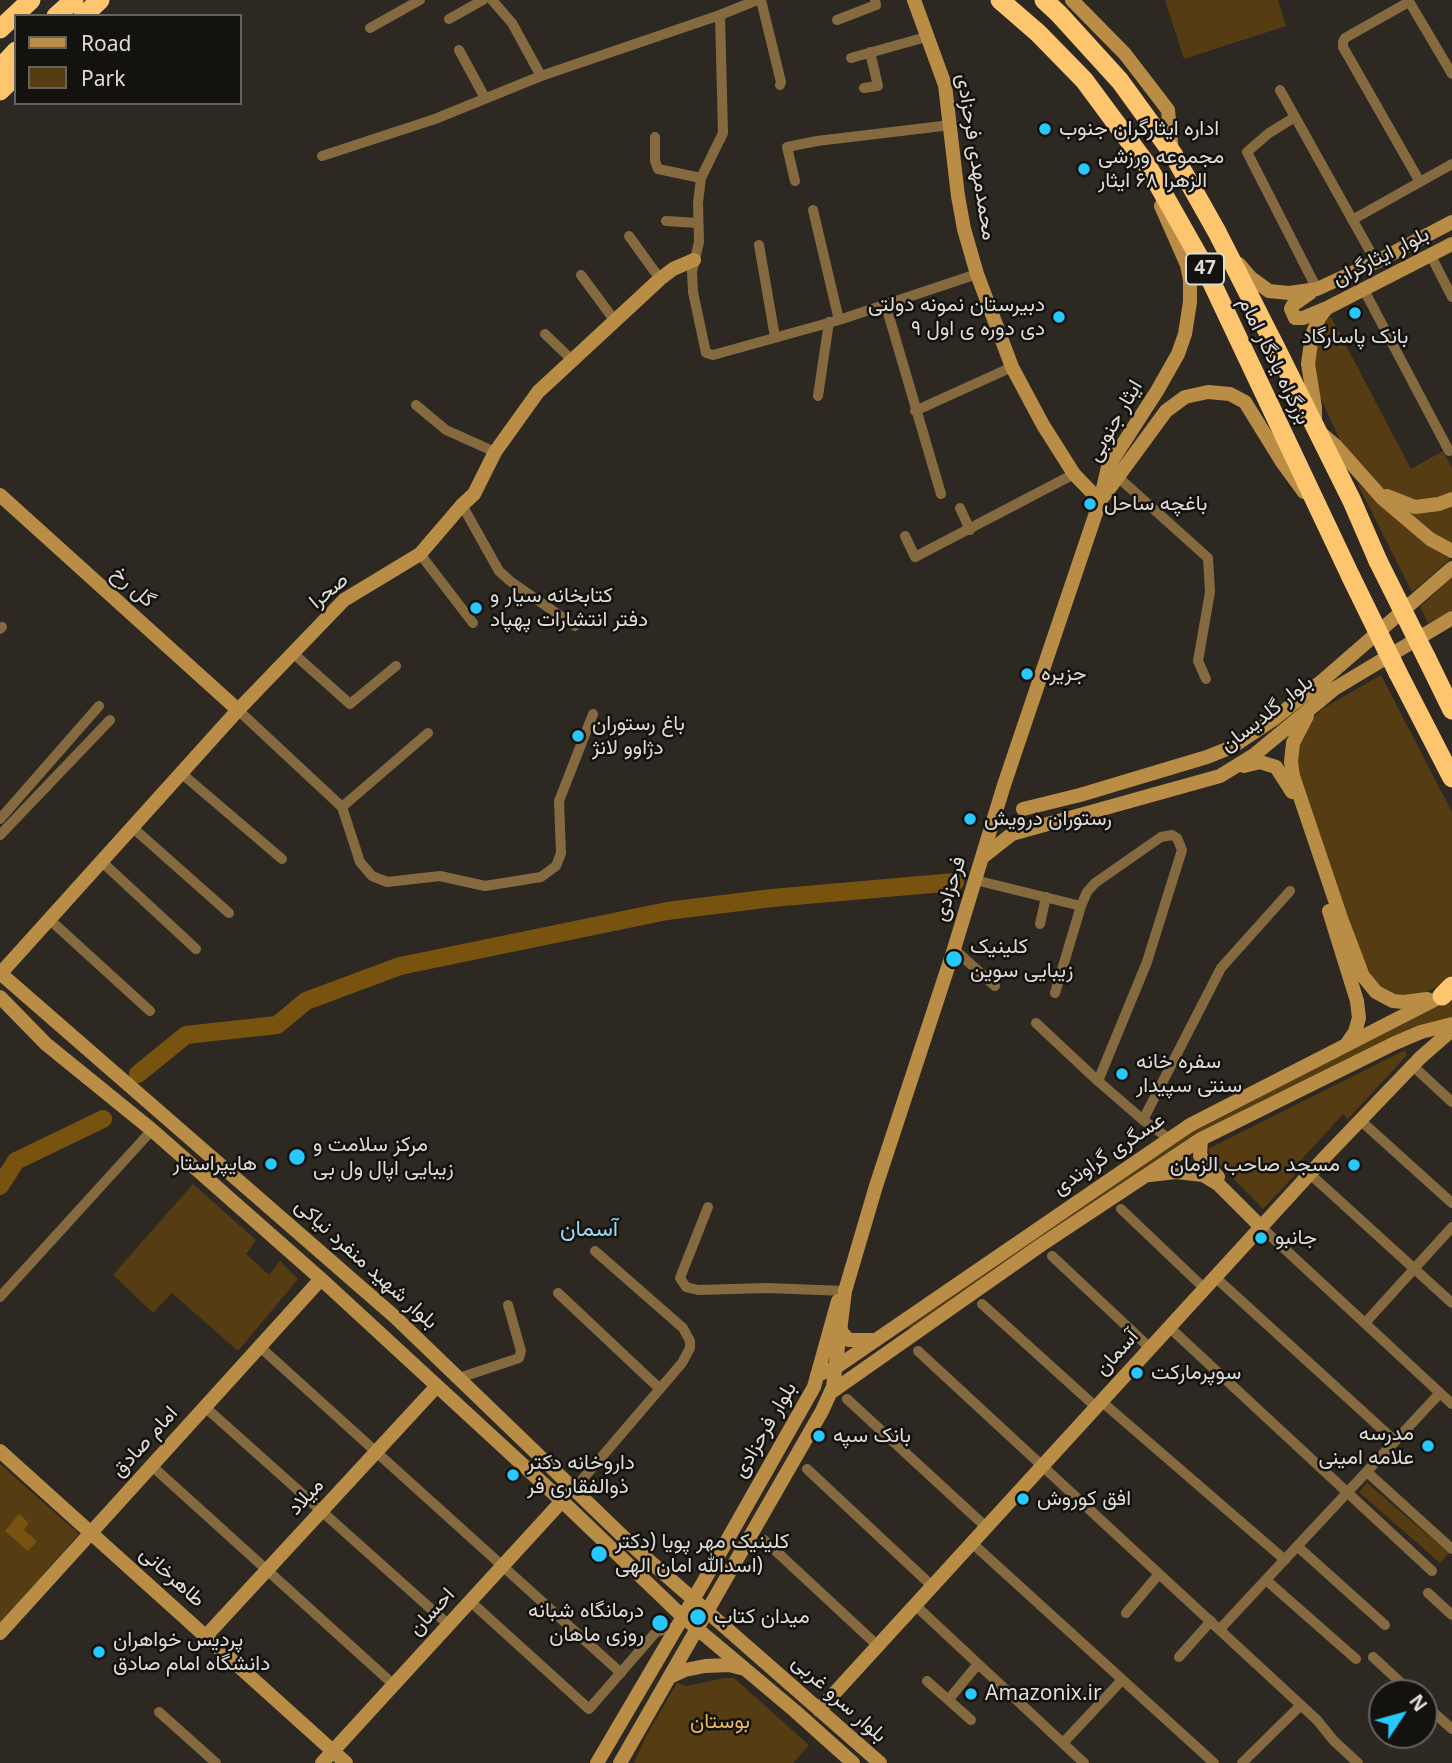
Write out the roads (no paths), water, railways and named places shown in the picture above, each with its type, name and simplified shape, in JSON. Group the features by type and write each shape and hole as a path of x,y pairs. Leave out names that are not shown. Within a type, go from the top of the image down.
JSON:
{"highway":[{"path":"16,14 31,0"},
{"path":"58,14 74,0"},
{"path":"85,14 100,0"},
{"name":"بزرگراه یادگار امام","path":"1000,0 1038,33 1084,80 1147,165 1203,264 1351,577 1450,777"},
{"name":"بزرگراه یادگار امام","path":"1044,0 1120,81 1172,154 1226,250 1352,501 1378,561 1452,710"},
{"path":"0,29 14,16"},
{"path":"0,68 14,53"},
{"path":"0,91 14,77"}],"street":[{"path":"370,28 420,0"},
{"path":"449,19 483,0"},
{"path":"492,0 512,23 541,76"},
{"path":"722,0 723,132 701,178 699,242 692,272 692,292 707,354 713,355 886,306 977,274"},
{"path":"322,156 435,119 541,76 759,0 780,85"},
{"path":"837,20 876,5 874,0"},
{"name":"محمدمهدی فرحزادی","path":"915,0 945,85 964,229 977,274 1012,367 1043,425 1074,474 1100,501"},
{"path":"1072,0 1125,54 1168,110 1172,154"},
{"path":"1420,183 1343,47 1345,38 1406,3 1413,6 1452,74"},
{"path":"851,58 926,37"},
{"path":"459,50 485,98"},
{"path":"864,88 878,86 870,52"},
{"path":"1280,90 1376,262"},
{"path":"1295,117 1269,133 1248,152 1317,289 1293,304 1292,315 1298,319 1328,308"},
{"path":"795,181 787,147 951,125"},
{"path":"655,137 655,161 658,169 701,178"},
{"path":"1352,220 1452,164"},
{"name":"ایثار جنوبی","path":"1100,501 1108,467 1178,354 1189,316 1191,291 1187,265 1161,208 1147,165"},
{"path":"813,210 834,321 818,396"},
{"path":"666,221 698,223"},
{"name":"بلوار ایثارگران","path":"1226,250 1251,278 1269,291 1289,293 1317,289 1452,222"},
{"path":"629,236 660,279"},
{"name":"بلوار ایثارگران","path":"1315,428 1308,354 1316,325 1328,308 1452,244"},
{"path":"759,245 775,337"},
{"path":"1431,256 1452,297"},
{"name":"صحرا","path":"0,973 238,710 344,600 420,554 474,494 495,452 538,391 660,279 673,269 694,260"},
{"path":"581,275 615,321"},
{"path":"1364,290 1449,451"},
{"path":"886,306 941,494"},
{"path":"545,334 572,360"},
{"path":"915,411 1012,367"},
{"name":"ایثار جنوبی","path":"1100,501 1159,419 1174,403 1197,393 1220,392 1239,397 1245,402 1282,462 1324,517"},
{"path":"416,405 446,430 495,452"},
{"path":"1315,428 1335,444 1383,499 1425,536 1452,551"},
{"path":"905,536 915,557 1074,474"},
{"path":"1119,478 1208,558 1210,592 1198,661 1206,679"},
{"path":"1377,491 1415,507 1452,499"},
{"name":"گل رخ","path":"0,495 238,710"},
{"name":"فرحزادی","path":"845,1291 876,1185 954,949 1004,785 1100,501"},
{"path":"462,505 499,571 575,626"},
{"path":"960,508 970,530"},
{"path":"420,554 473,623"},
{"name":"بلوار گلدیسان","path":"1023,809 1169,769 1232,747 1274,719 1322,681 1452,568"},
{"name":"بلوار گلدیسان","path":"981,860 989,850 1012,834 1207,781 1226,773 1254,755 1354,676 1452,618"},
{"path":"294,654 350,704 396,666"},
{"path":"0,819 99,706"},
{"path":"1313,706 1293,743 1292,769 1363,976 1376,992 1393,1001 1411,1002 1449,991"},
{"path":"238,710 342,807 360,862 372,876 387,882 440,876 485,886 541,877 556,866 561,853 559,800 593,714"},
{"path":"0,835 110,720"},
{"path":"342,807 428,733"},
{"path":"1226,773 1254,763 1266,762 1276,767 1288,782 1298,806 1357,1001 1358,1025 1346,1045"},
{"path":"181,772 282,859"},
{"path":"1004,785 1013,801 1023,809 1019,819 1029,829"},
{"path":"132,827 229,913"},
{"path":"1055,993 1087,892 1095,883 1161,837 1172,835 1177,838 1182,849 1147,962 1098,1081"},
{"path":"101,861 197,949"},
{"path":"975,880 1081,906"},
{"path":"1143,1120 1221,968 1290,891"},
{"path":"1040,924 1046,897"},
{"path":"49,919 150,1011"},
{"path":"954,949 995,986"},
{"name":"بلوار شهید منفرد نیاکی","path":"0,973 395,1317 638,1550 693,1598"},
{"name":"عسگری گراوندی","path":"817,1375 835,1367 1168,1138 1449,991"},
{"name":"بلوار شهید منفرد نیاکی","path":"0,997 46,1044 152,1130 438,1386 562,1501 679,1621 699,1629"},
{"path":"1035,1023 1143,1120 1168,1138"},
{"name":"عسگری گراوندی","path":"831,1393 905,1339 1201,1139 1395,1043 1421,1032 1452,1024"},
{"name":"آسمان","path":"819,1710 1262,1225 1360,1120 1452,1030"},
{"path":"1395,1043 1405,1041 1416,1045 1418,1055 1413,1066 1452,1102"},
{"path":"118,1103 131,1104 135,1099 130,1085"},
{"path":"1360,1120 1452,1203"},
{"path":"0,1297 152,1130"},
{"path":"1201,1139 1199,1153 1205,1165 1262,1225"},
{"path":"1145,1176 1176,1172 1203,1175 1219,1184 1452,1404"},
{"path":"1310,1174 1452,1303"},
{"path":"708,1208 680,1278 686,1287 698,1290 767,1288 845,1291"},
{"path":"1121,1209 1204,1288"},
{"path":"1365,1322 1452,1227"},
{"path":"575,1488 687,1355 690,1341 683,1328 595,1251"},
{"path":"1052,1256 1150,1348"},
{"path":"1215,1277 1395,1441"},
{"name":"امام صادق","path":"0,1633 321,1279"},
{"name":"بلوار فرحزادی","path":"699,1629 831,1393 845,1291"},
{"name":"بلوار فرحزادی","path":"679,1621 814,1387 831,1322 845,1291"},
{"path":"558,1293 660,1389"},
{"path":"982,1304 1285,1560"},
{"path":"459,1378 519,1357 521,1351 508,1305"},
{"path":"383,1336 381,1321 388,1316 395,1317"},
{"path":"841,1325 842,1333 849,1340 873,1340"},
{"path":"895,1326 905,1339"},
{"path":"1169,1327 1432,1571"},
{"path":"260,1347 621,1673"},
{"path":"918,1351 1220,1629 1317,1720 1334,1741 1358,1763"},
{"name":"میلاد","path":"206,1636 438,1386"},
{"path":"1220,1629 1440,1393"},
{"path":"848,1399 986,1527"},
{"path":"205,1407 449,1625"},
{"name":"طاهرخانی","path":"0,1451 346,1763"},
{"path":"152,1466 394,1685"},
{"path":"807,1469 932,1586"},
{"path":"1367,1472 1452,1549"},
{"name":"احسان","path":"322,1763 562,1501"},
{"path":"764,1540 878,1646"},
{"path":"726,1541 727,1552 731,1555 741,1550"},
{"path":"972,1543 1214,1763"},
{"path":"1297,1546 1385,1625"},
{"path":"1126,1613 1159,1574"},
{"path":"1266,1580 1356,1659"},
{"path":"1428,1593 1452,1615"},
{"name":"بلوار سرو غربی","path":"693,1598 880,1763"},
{"path":"471,1602 589,1709 656,1632 679,1621"},
{"path":"915,1605 1084,1763"},
{"path":"597,1763 679,1621"},
{"path":"1179,1657 1211,1621"},
{"path":"620,1763 699,1629"},
{"name":"بلوار سرو غربی","path":"699,1629 853,1763"},
{"path":"1373,1657 1397,1679"},
{"path":"949,1699 978,1664"},
{"path":"672,1676 705,1666 729,1665 746,1669"},
{"path":"1063,1743 1122,1679"},
{"path":"927,1681 971,1720"},
{"path":"1242,1763 1301,1705"},
{"path":"159,1712 216,1763"},
{"path":"1438,1717 1452,1730"},
{"path":"620,1724 631,1724 637,1735"}],"waterway":[{"path":"138,1074 186,1035 277,1025 306,1001 400,966 667,911 772,898 955,882"},
{"path":"0,1186 16,1161 103,1119"}],"place":[{"name":"اداره ایثارگران جنوب","path":"1045,129"},
{"name":"مجموعه ورزشی الزهرا ۶۸ ایثار","path":"1084,169"},
{"name":"بانک پاسارگاد","path":"1355,313"},
{"name":"دبیرستان نمونه دولتی ۹ دی دوره ی اول","path":"1059,317"},
{"name":"باغچه ساحل","path":"1090,504"},
{"name":"کتابخانه سیار و دفتر انتشارات پهپاد","path":"476,608"},
{"name":"جزیره","path":"1027,674"},
{"name":"باغ رستوران دژاوو لانژ","path":"578,736"},
{"name":"رستوران درویش","path":"970,819"},
{"name":"کلینیک زیبایی سوین","path":"954,959"},
{"name":"سفره خانه سنتی سپیدار","path":"1122,1074"},
{"name":"مرکز سلامت و زیبایی اپال ول بی","path":"297,1157"},
{"name":"هایپراستار","path":"271,1164"},
{"name":"مسجد صاحب الزمان","path":"1354,1165"},
{"name":"جانبو","path":"1261,1238"},
{"name":"سوپرمارکت","path":"1137,1373"},
{"name":"بانک سپه","path":"819,1436"},
{"name":"مدرسه علامه امینی","path":"1428,1446"},
{"name":"داروخانه دکتر ذوالفقاری فر","path":"513,1475"},
{"name":"افق کوروش","path":"1023,1499"},
{"name":"کلینیک مهر پویا (دکتر اسدالله امان الهی)","path":"599,1554"},
{"name":"میدان کتاب","path":"698,1617"},
{"name":"درمانگاه شبانه روزی ماهان","path":"660,1623"},
{"name":"پردیس خواهران دانشگاه امام صادق","path":"99,1652"},
{"name":"Amazonix.ir","path":"971,1694"}],"district":[{"name":"آسمان","path":"589,1229"}],"park label":[{"name":"بوستان","path":"720,1722"}]}
